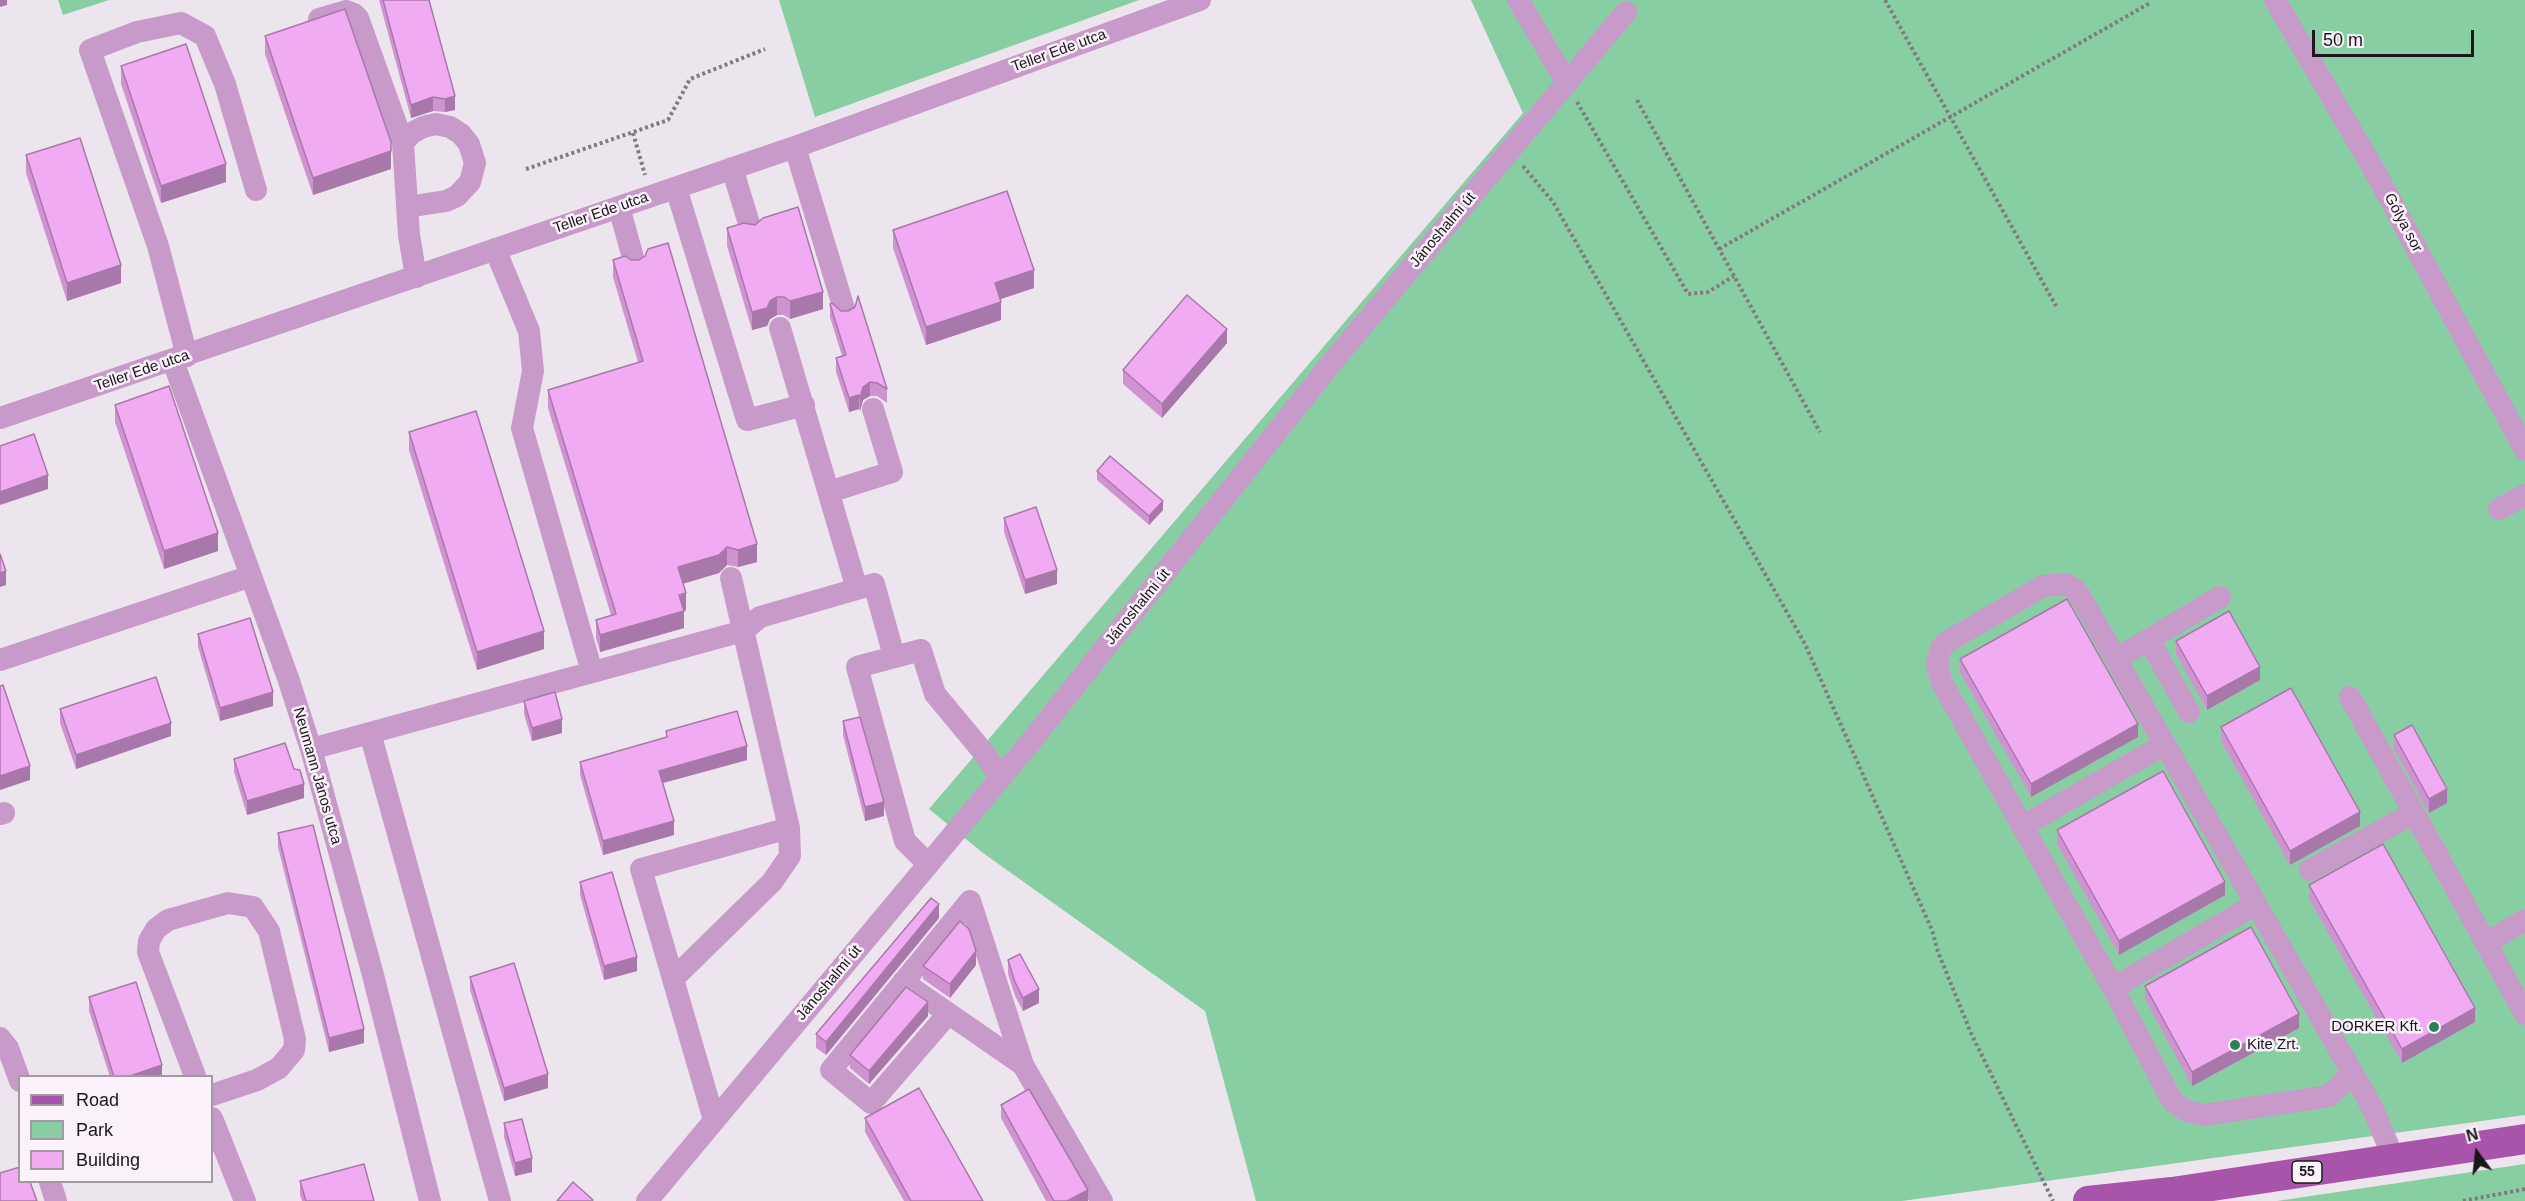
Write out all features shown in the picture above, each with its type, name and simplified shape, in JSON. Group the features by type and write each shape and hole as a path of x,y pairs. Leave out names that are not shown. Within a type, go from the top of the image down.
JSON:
{"main road":[{"name":"55","path":"2088,1201 2172,1192 2525,1139"}],"street":[{"name":"Teller Ede utca","path":"0,418 795,147 1200,0"},
{"path":"1518,0 1560,91"},
{"name":"Gólya sor","path":"2275,0 2373,168 2525,450"},
{"path":"303,24 341,11 350,12 358,18 403,143 407,207 416,277"},
{"name":"Jánoshalmi út","path":"647,1201 1001,778 1333,361 1626,12"},
{"name":"Neumann János utca","path":"256,190 225,84 205,36 181,23 137,32 90,50 158,246 180,358 251,576 311,749 374,975 430,1201"},
{"path":"403,143 423,126 436,124 450,127 470,144 475,163 470,182 457,196 446,201 407,207"},
{"path":"795,147 845,312"},
{"path":"732,168 751,230"},
{"path":"676,188 747,420 804,405"},
{"path":"619,207 635,265"},
{"path":"495,249 529,331 533,371 522,428 592,672"},
{"path":"780,328 857,589"},
{"path":"829,492 892,472 873,409"},
{"path":"2499,509 2525,495"},
{"path":"0,660 251,576"},
{"path":"673,979 772,882 790,856 789,828 731,578"},
{"path":"2353,1073 2329,1096 2204,1115 2187,1112 2170,1097 2113,988 1941,681 1937,663 1941,648 1951,637 2043,586 2058,583 2076,590 2353,1073 2372,1107 2394,1159"},
{"path":"311,749 743,631 760,617 874,584 894,656"},
{"path":"2116,659 2220,597"},
{"path":"2149,640 2189,712"},
{"path":"928,864 905,842 857,667 921,650 936,694 984,753 1001,778"},
{"path":"2350,697 2525,1014"},
{"path":"370,733 500,1201"},
{"path":"2023,826 2165,744"},
{"path":"2310,870 2414,813"},
{"path":"714,1120 641,869 789,828"},
{"path":"948,1014 871,1103 831,1070 970,901 1023,1065 1102,1201"},
{"path":"194,1075 148,952 149,941 156,928 168,920 228,903 253,907 269,931 295,1039 294,1050 279,1068 257,1080 213,1095"},
{"path":"2113,988 2256,904"},
{"path":"2486,943 2525,920"},
{"path":"903,982 1023,1065"},
{"path":"0,1038 8,1048 18,1076"},
{"path":"0,1090 18,1083"},
{"path":"213,1121 245,1201"},
{"path":"50,1183 56,1201"}],"path":[{"path":"1886,0 2056,306"},
{"path":"1719,249 2150,3"},
{"path":"526,169 668,120 690,79 765,49"},
{"path":"1560,91 1576,100 1689,294 1708,292 1734,276"},
{"path":"1637,100 1820,432"},
{"path":"633,133 652,196"},
{"path":"1510,150 1553,202 1805,644 1932,930 1938,952 1971,1033 2053,1201"},
{"path":"2463,1201 2525,1189"}],"green space":[{"path":"58,0 109,0 63,15"},
{"path":"779,0 1139,0 815,117"},
{"path":"1471,0 2525,0 2525,1115 1902,1201 1256,1201 1205,1011 983,853 929,809 1523,113"},
{"path":"2525,1164 2525,1201 2277,1201"}],"building":[{"path":"383,0 429,0 455,96 445,99 433,97 411,105"},
{"path":"345,9 391,142 391,151 313,178 265,36"},
{"path":"186,44 226,164 161,186 121,66"},
{"path":"80,138 121,265 67,283 26,155"},
{"path":"1007,191 1034,270 995,283 1001,302 926,327 893,230"},
{"path":"798,207 823,292 790,301 784,297 777,297 770,301 767,308 752,312 727,228 744,223 755,225 763,218"},
{"path":"668,243 757,544 738,550 727,547 719,555 678,567 686,593 679,595 684,611 600,635 596,620 616,614 548,390 643,361 613,260 625,256 631,260 639,260 645,256 648,249"},
{"path":"1187,295 1227,329 1162,404 1123,370"},
{"path":"858,296 887,389 870,382 863,387 860,398 859,395 849,398 836,358 846,355 830,304 832,303 841,311 848,311 855,307"},
{"path":"169,386 218,533 164,551 115,405"},
{"path":"476,411 544,631 477,652 409,432"},
{"path":"34,434 48,475 0,492 0,446"},
{"path":"1110,456 1163,501 1149,516 1097,471"},
{"path":"1036,507 1057,570 1025,580 1004,518"},
{"path":"0,554 6,571 0,573"},
{"path":"2067,599 2138,724 2031,784 1960,659"},
{"path":"2229,611 2260,667 2207,696 2176,641"},
{"path":"250,618 273,692 220,708 198,634"},
{"path":"156,677 171,723 76,755 60,709"},
{"path":"3,685 30,766 0,776 0,686"},
{"path":"2291,688 2360,812 2290,851 2221,727"},
{"path":"555,692 562,719 532,728 524,701"},
{"path":"737,711 747,746 659,771 674,821 603,841 580,762 667,737 666,731"},
{"path":"860,717 884,802 865,807 843,721"},
{"path":"2412,725 2447,789 2429,799 2394,735"},
{"path":"285,743 294,769 300,770 304,784 247,801 234,759"},
{"path":"2163,771 2225,882 2119,941 2057,830"},
{"path":"313,825 364,1029 329,1038 278,833"},
{"path":"2383,844 2475,1008 2402,1049 2309,885"},
{"path":"612,872 637,957 604,966 580,882"},
{"path":"931,898 939,904 826,1042 816,1034"},
{"path":"960,921 969,929 976,951 950,984 923,966"},
{"path":"2251,927 2299,1014 2192,1072 2145,986"},
{"path":"1020,954 1039,989 1023,998 1008,960"},
{"path":"514,963 548,1074 504,1088 470,977"},
{"path":"136,982 162,1065 133,1075 113,1075 89,997"},
{"path":"906,987 928,1002 869,1071 850,1055"},
{"path":"919,1088 983,1201 911,1201 865,1118"},
{"path":"1029,1089 1088,1190 1067,1201 1054,1201 1001,1105"},
{"path":"522,1119 532,1158 515,1163 504,1123"},
{"path":"364,1164 374,1201 306,1201 300,1181"},
{"path":"18,1168 18,1183 30,1183 37,1201 0,1201 0,1173"},
{"path":"573,1182 593,1200 557,1201"}],"place":[{"name":"DORKER Kft.","path":"2434,1027"},
{"name":"Kite Zrt.","path":"2235,1045"}]}
